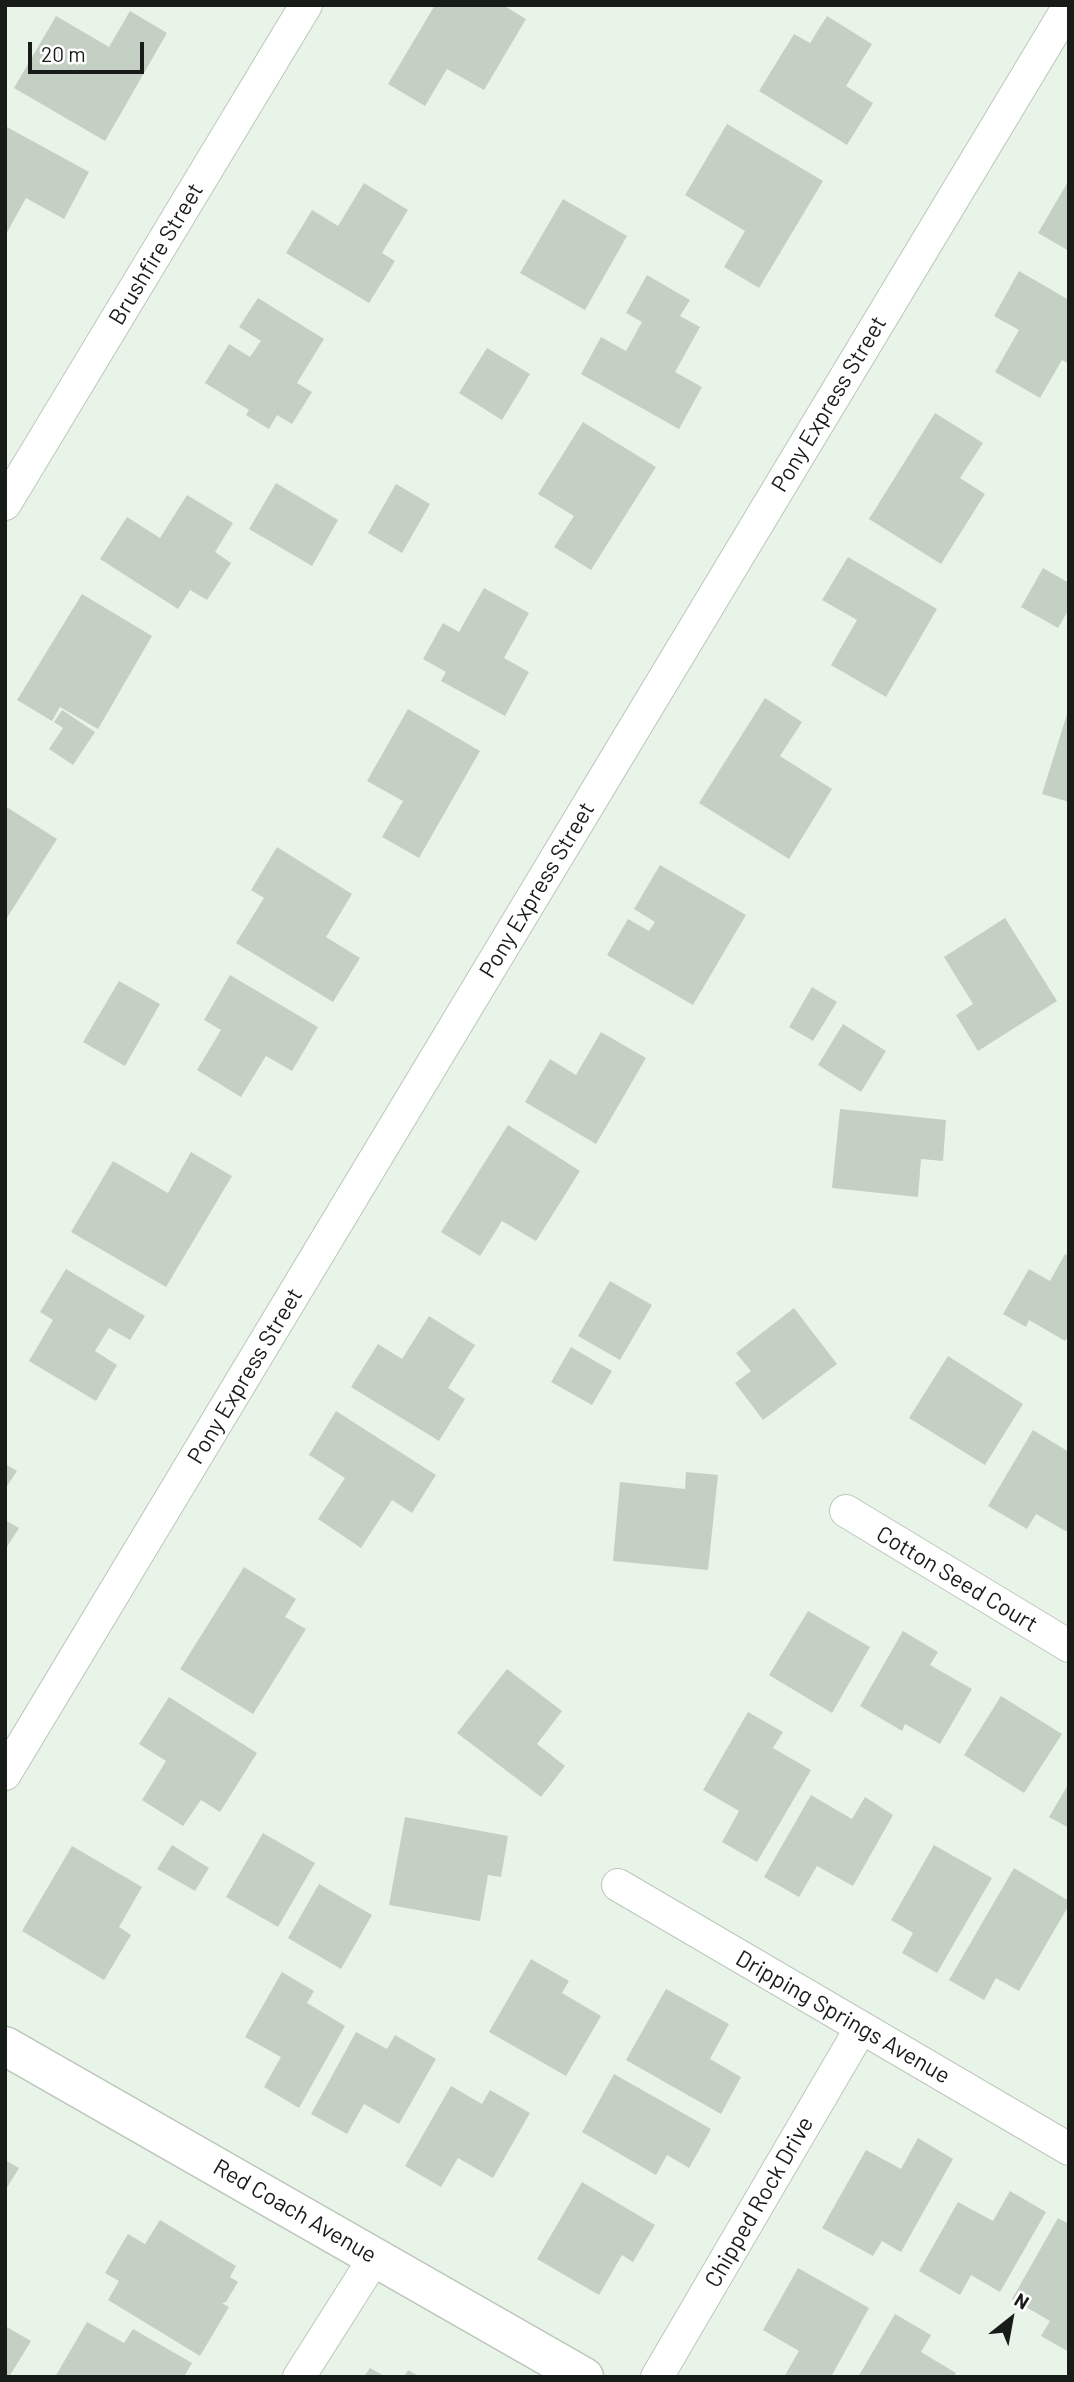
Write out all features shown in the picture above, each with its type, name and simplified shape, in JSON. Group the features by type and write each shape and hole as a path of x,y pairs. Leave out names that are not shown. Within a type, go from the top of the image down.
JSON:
{"street":[{"name":"Brushfire Street","path":"5,504 306,5"},
{"name":"Pony Express Street","path":"5,1774 1069,6"},
{"name":"Cotton Seed Court","path":"846,1511 1069,1646"},
{"name":"Dripping Springs Avenue","path":"618,1885 1069,2149"},
{"name":"Chipped Rock Drive","path":"657,2377 861,2028"},
{"name":"Red Coach Avenue","path":"5,2046 584,2377"},
{"path":"299,2377 375,2257"}],"building":[{"path":"435,5 503,5 526,19 484,90 447,69 425,106 388,84"},
{"path":"130,11 167,33 105,141 14,88 56,16 109,47"},
{"path":"827,16 872,44 846,86 873,103 847,145 759,91 794,34 810,43"},
{"path":"727,124 823,181 759,288 724,267 745,231 685,195"},
{"path":"5,126 89,172 64,219 26,198 5,236"},
{"path":"1069,180 1069,251 1038,233"},
{"path":"364,183 408,210 382,253 395,261 369,303 286,253 312,210 338,226"},
{"path":"563,199 627,236 585,310 520,273"},
{"path":"1019,271 1069,300 1069,364 1062,360 1040,398 995,372 1019,330 994,316"},
{"path":"647,275 690,300 680,316 700,327 675,372 702,387 679,429 581,374 601,337 626,351 642,322 626,313"},
{"path":"258,298 324,339 297,383 312,392 292,424 277,415 269,429 246,415 249,410 205,383 229,344 250,357 261,341 239,327"},
{"path":"487,348 530,374 502,420 459,393"},
{"path":"935,413 983,443 960,478 985,494 941,564 869,519"},
{"path":"583,422 656,467 591,570 554,547 574,516 538,494"},
{"path":"276,483 338,520 312,566 249,529"},
{"path":"396,484 430,504 402,553 368,533"},
{"path":"187,495 233,523 215,552 231,563 207,600 190,590 178,609 100,559 127,517 160,538"},
{"path":"848,557 937,609 886,697 831,665 857,620 822,600"},
{"path":"1043,568 1069,583 1069,609 1058,628 1021,607"},
{"path":"484,588 529,613 504,658 529,672 505,716 441,681 446,672 423,659 443,623 459,632"},
{"path":"82,594 152,636 98,729 60,707 52,721 17,700"},
{"path":"765,698 802,722 780,756 832,789 789,859 699,803"},
{"path":"408,709 480,751 419,858 382,837 403,801 367,781"},
{"path":"62,710 95,732 73,765 49,749 63,728 54,722"},
{"path":"1069,711 1069,802 1042,794"},
{"path":"5,806 57,839 5,921"},
{"path":"277,847 352,894 326,937 360,958 333,1002 236,943 264,898 251,890"},
{"path":"660,865 746,915 693,1005 607,955 628,919 649,931 655,922 634,909"},
{"path":"1005,918 1057,1001 978,1051 956,1015 973,1004 944,957"},
{"path":"230,975 318,1027 292,1071 266,1056 241,1097 197,1070 221,1030 204,1020"},
{"path":"119,981 160,1004 125,1066 83,1042"},
{"path":"812,987 837,1002 813,1041 789,1027"},
{"path":"843,1024 886,1051 861,1092 818,1065"},
{"path":"601,1032 646,1058 596,1144 525,1102 550,1059 576,1075"},
{"path":"840,1109 946,1120 943,1161 921,1159 918,1197 832,1188"},
{"path":"508,1125 580,1171 536,1241 502,1221 480,1256 441,1232"},
{"path":"191,1152 232,1176 166,1287 71,1232 113,1161 168,1193"},
{"path":"1065,1254 1069,1256 1069,1335 1065,1341 1029,1320 1026,1327 1003,1314 1029,1269 1050,1281"},
{"path":"66,1269 145,1316 130,1340 109,1328 95,1351 117,1365 96,1401 29,1361 53,1320 40,1312"},
{"path":"610,1281 652,1305 620,1360 578,1336"},
{"path":"794,1308 837,1364 763,1420 735,1383 751,1371 736,1353"},
{"path":"429,1316 475,1345 448,1388 465,1399 439,1441 351,1387 378,1344 402,1359"},
{"path":"571,1347 612,1371 592,1405 551,1382"},
{"path":"948,1356 1023,1404 985,1465 909,1418"},
{"path":"336,1411 436,1475 412,1513 392,1500 361,1548 318,1519 345,1478 309,1455"},
{"path":"1033,1430 1069,1452 1069,1533 1036,1514 1027,1529 988,1506"},
{"path":"5,1464 17,1471 5,1489"},
{"path":"686,1472 718,1475 708,1570 613,1561 620,1482 685,1489"},
{"path":"5,1520 19,1528 5,1550"},
{"path":"244,1567 296,1599 285,1617 306,1629 253,1714 180,1669"},
{"path":"808,1611 870,1647 832,1713 769,1675"},
{"path":"903,1631 938,1652 930,1665 972,1689 940,1744 905,1724 902,1731 860,1706"},
{"path":"507,1669 562,1711 537,1744 565,1766 541,1797 457,1733"},
{"path":"1001,1696 1062,1734 1024,1793 964,1755"},
{"path":"169,1697 257,1753 220,1812 201,1800 183,1826 142,1800 166,1761 139,1744"},
{"path":"748,1712 783,1732 773,1748 811,1770 757,1862 722,1842 739,1811 703,1790"},
{"path":"1069,1783 1069,1828 1049,1817"},
{"path":"811,1795 852,1819 865,1797 893,1815 853,1886 817,1866 799,1897 764,1877"},
{"path":"405,1817 508,1836 501,1877 488,1875 480,1921 389,1905"},
{"path":"263,1833 315,1863 278,1927 226,1897"},
{"path":"172,1845 209,1868 195,1891 157,1869"},
{"path":"934,1845 992,1878 937,1973 902,1953 913,1933 891,1920"},
{"path":"72,1846 142,1887 119,1927 131,1935 104,1980 22,1931"},
{"path":"1014,1868 1069,1901 1069,1905 1019,1991 996,1978 984,2000 949,1980"},
{"path":"319,1884 372,1915 341,1969 288,1938"},
{"path":"531,1959 569,1981 562,1993 601,2016 566,2076 489,2032"},
{"path":"282,1972 314,1991 307,2003 345,2026 299,2108 264,2087 281,2057 245,2037"},
{"path":"666,1989 729,2024 710,2059 741,2077 721,2114 626,2060"},
{"path":"356,2032 387,2049 395,2035 436,2059 399,2124 364,2104 347,2134 311,2114"},
{"path":"614,2074 711,2129 689,2168 667,2155 656,2175 582,2132"},
{"path":"451,2086 482,2104 490,2090 530,2113 493,2178 458,2158 441,2187 405,2166"},
{"path":"918,2138 953,2159 901,2252 882,2241 873,2256 822,2228 866,2150 901,2169"},
{"path":"5,2160 19,2168 5,2191"},
{"path":"582,2182 655,2225 633,2262 622,2255 599,2295 537,2259"},
{"path":"1010,2191 1046,2212 1000,2292 971,2275 960,2295 919,2271 958,2202 993,2221"},
{"path":"1058,2218 1069,2224 1069,2352 1041,2336 1050,2321 1012,2299"},
{"path":"160,2220 236,2266 230,2277 238,2282 226,2302 222,2303 229,2307 200,2356 108,2300 119,2281 105,2273 128,2234 145,2244"},
{"path":"798,2268 869,2308 831,2377 784,2377 799,2351 763,2330"},
{"path":"895,2314 931,2335 921,2352 956,2373 954,2377 858,2377"},
{"path":"87,2322 124,2343 133,2329 192,2363 184,2377 55,2377"},
{"path":"5,2326 31,2341 9,2377 5,2377"},
{"path":"370,2368 386,2377 364,2377"},
{"path":"408,2370 420,2377 404,2377"}]}
